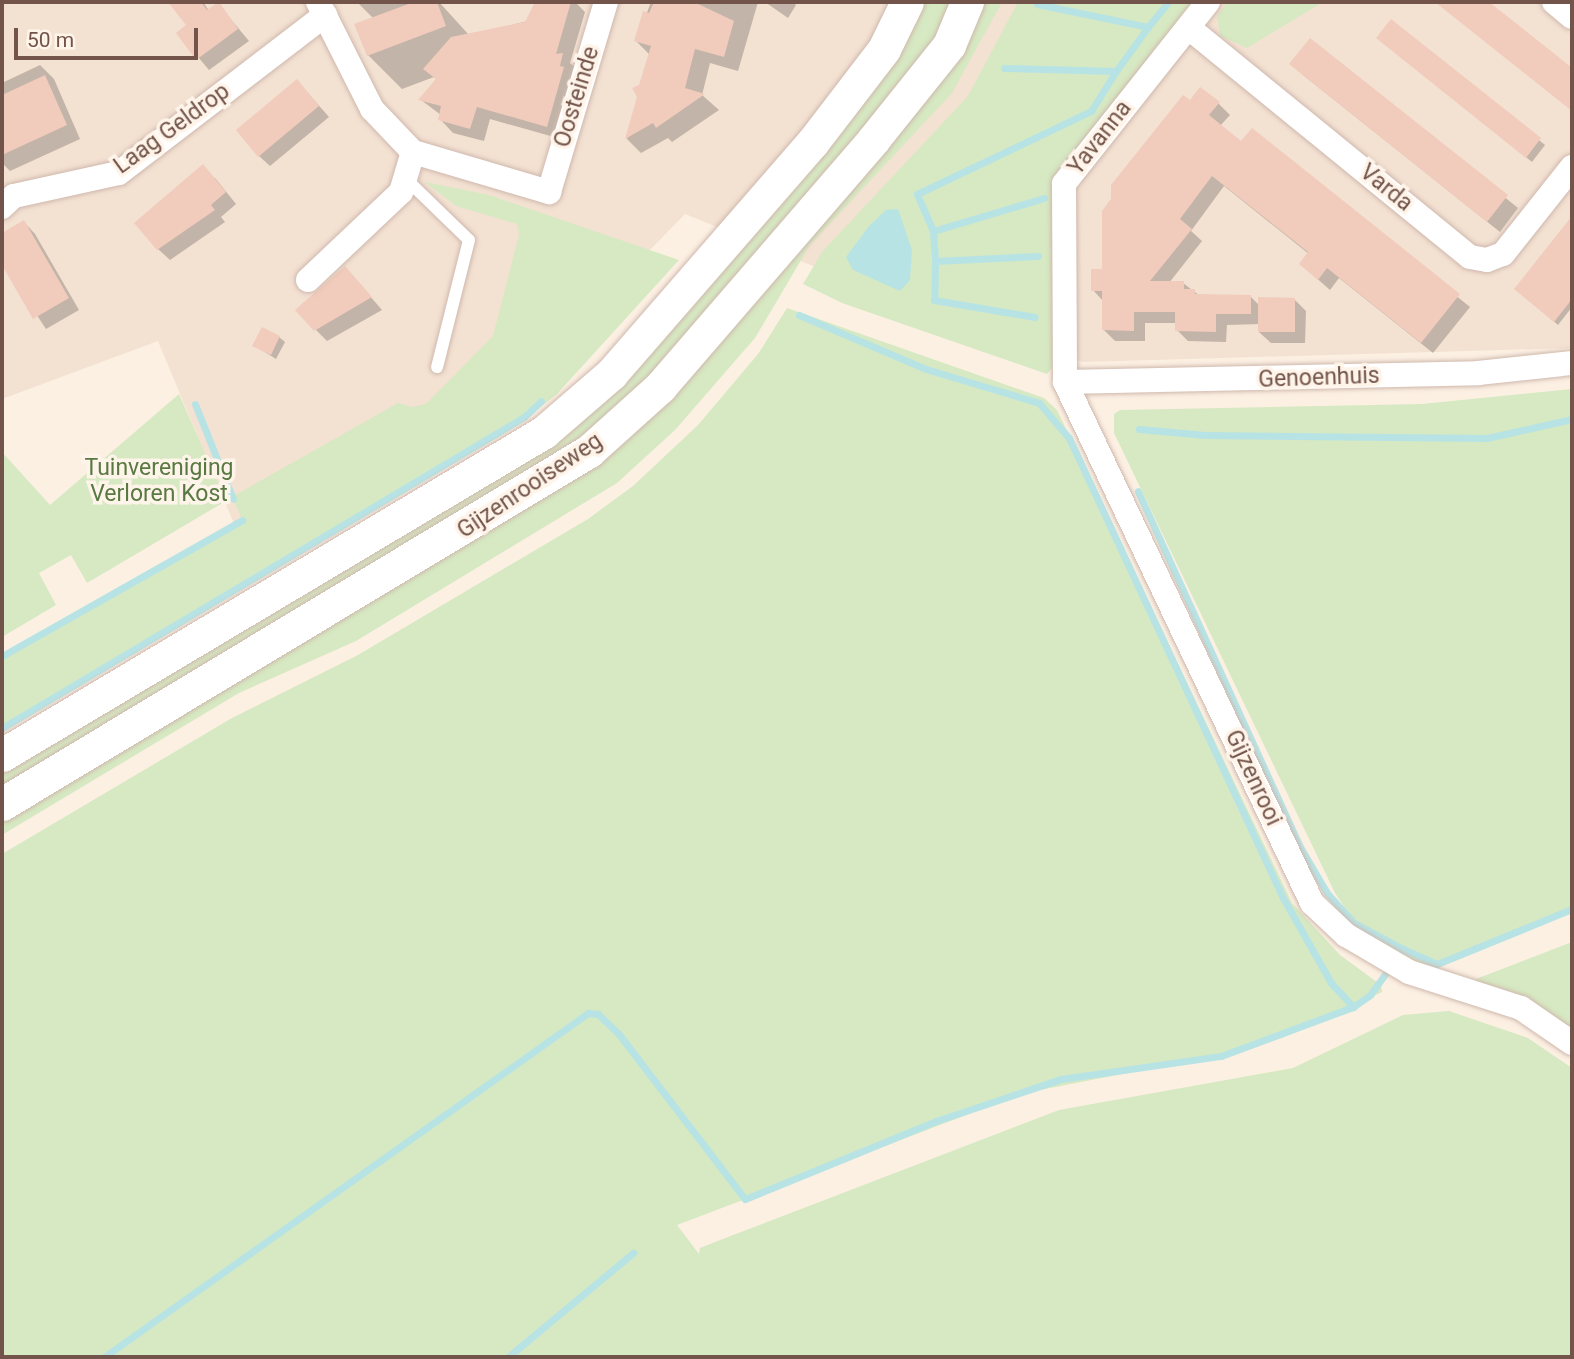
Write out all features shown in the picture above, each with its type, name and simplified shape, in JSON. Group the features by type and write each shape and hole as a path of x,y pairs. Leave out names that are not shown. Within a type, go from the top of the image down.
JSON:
{"main road":[{"name":"Gijzenrooiseweg","path":"2,755 544,432 611,374 812,143 884,49 907,2"},
{"name":"Gijzenrooiseweg","path":"2,804 589,451 660,387 873,140 949,45 967,2"}],"street":[{"name":"Oosteinde","path":"413,152 549,192 606,2"},
{"name":"Yavanna","path":"1065,382 1064,184 1208,2"},
{"path":"1554,2 1572,16"},
{"path":"308,280 401,192 413,152 372,109 322,9"},
{"name":"Laag Geldrop","path":"2,206 14,196 119,173 322,9"},
{"name":"Varda","path":"1189,28 1470,257 1487,260 1503,254 1572,167"},
{"name":"Genoenhuis","path":"1065,382 1478,373 1572,363"},
{"name":"Gijzenrooi","path":"1065,382 1312,903 1346,935 1409,972 1521,1008 1572,1043"}],"lane":[{"path":"405,178 470,240 437,367"}],"shaded area":[{"path":"2,2 1572,2 1572,348 1084,362 1005,344 685,214 568,334 237,531 158,341 2,399"}],"green space":[{"path":"916,2 956,2 928,54 625,411 2,795 2,765 538,445"},
{"path":"986,2 1002,2 952,93 810,245 755,338 675,430 617,483 356,641 239,693 2,835 2,814 570,476 932,94"},
{"path":"1018,2 1193,2 1055,184 1052,368 1047,374 842,303 803,284 822,252 968,96","holes":["869,226 872,277 853,270"]},
{"path":"1228,2 1323,2 1247,48 1220,36 1217,16"},
{"path":"425,182 489,195 679,260 556,395 523,420 2,731 2,659 242,519 232,497 398,403 411,407 426,404 493,336 519,235 517,224 456,206"},
{"path":"787,308 1044,398 1057,410 1292,903 1340,955 1381,985 1382,992 1282,1038 1232,1053 1024,1093 677,1225 699,1254 700,1248 715,1242 1059,1110 1293,1068 1403,1015 1449,1011 1528,1038 1572,1068 1572,1357 2,1357 2,854 232,718 358,655 588,519 633,486 698,425 758,354"},
{"path":"1572,389 1572,912 1429,969 1391,949 1349,914 1335,893 1114,433 1114,414 1120,410 1422,404"},
{"name":"Tuinvereniging Verloren Kost","path":"179,394 226,501 87,583 71,555 39,573 56,605 2,637 2,452 50,505"},
{"path":"1572,942 1572,1027 1479,986 1476,979"}],"water":[{"path":"898,209 912,250 910,280 900,291 853,270 846,257 869,226 886,210"}],"building":[{"path":"168,2 201,2 207,10 219,2 238,29 196,60 176,33 186,25"},
{"path":"414,2 437,2 446,26 367,56 354,24"},
{"path":"535,2 571,2 556,54 563,53 560,66 564,67 547,127 477,107 470,129 438,120 441,106 418,100 436,79 423,69 451,37 525,22"},
{"path":"654,2 694,2 734,21 724,57 695,49 685,88 705,94 656,128 653,123 625,139 637,97 632,88 639,85 651,46 634,41 643,11 649,13"},
{"path":"1435,2 1489,2 1556,55 1572,68 1572,111"},
{"path":"1391,19 1541,138 1526,158 1376,38"},
{"path":"1310,38 1508,195 1487,222 1289,64"},
{"path":"45,75 67,125 2,155 2,95"},
{"path":"297,79 319,106 258,157 236,130"},
{"path":"1200,87 1220,102 1209,115 1241,141 1252,128 1460,294 1421,343 1327,268 1318,280 1299,264 1308,252 1212,176 1180,219 1192,229 1150,281 1184,281 1184,289 1195,289 1195,294 1251,295 1251,314 1216,314 1216,332 1175,331 1175,312 1134,312 1134,331 1102,330 1102,291 1091,291 1091,269 1102,269 1102,211 1111,199 1111,185 1183,95 1190,100"},
{"path":"203,164 226,192 211,205 215,210 157,250 134,223"},
{"path":"1572,216 1572,299 1554,322 1514,289"},
{"path":"24,220 69,298 33,319 2,265 2,233"},
{"path":"345,266 372,297 314,331 295,310"},
{"path":"1258,297 1295,298 1295,332 1258,332"},
{"path":"262,327 280,336 271,355 252,346"}],"waterway":[{"path":"1037,4 1148,27 1168,2"},
{"path":"1004,68 1116,71 1148,27"},
{"path":"1044,198 933,231 917,194 1091,111 1116,71"},
{"path":"933,231 935,261 1038,256"},
{"path":"935,261 934,300 1035,317"},
{"path":"799,315 926,369 1039,403 1069,438 1283,898 1331,983 1353,1007"},
{"path":"2,728 524,417 541,401"},
{"path":"195,404 233,499"},
{"path":"1139,429 1205,435 1487,438 1572,419"},
{"path":"104,1357 588,1013 598,1014 618,1033 745,1199 939,1120 1061,1079 1221,1056 1353,1007 1370,995 1403,949 1354,923 1327,893 1300,847 1138,491"},
{"path":"2,656 242,520"},
{"path":"1403,949 1437,964 1572,909"},
{"path":"508,1357 633,1253"}]}
